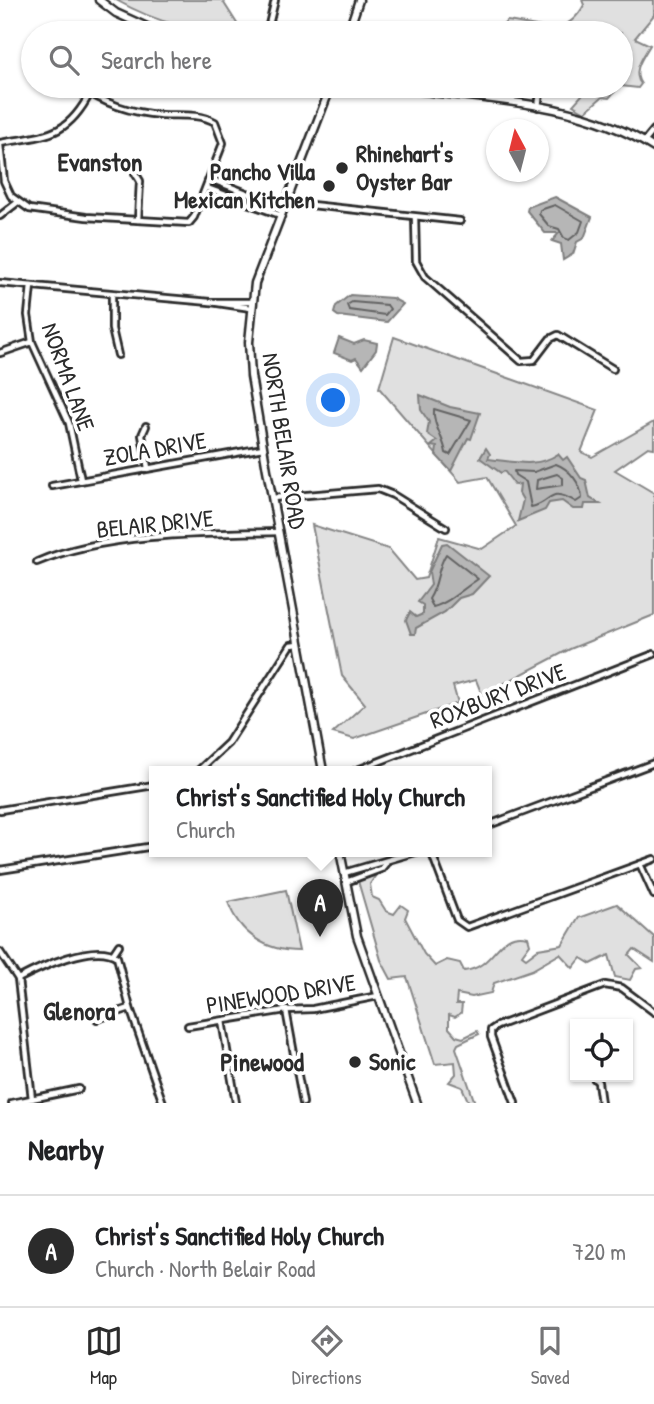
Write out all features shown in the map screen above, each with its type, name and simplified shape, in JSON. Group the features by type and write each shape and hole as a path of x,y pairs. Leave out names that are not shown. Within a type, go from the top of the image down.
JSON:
{"main road":[{"path":"99,0 116,13 134,21"},
{"path":"352,21 359,0"},
{"name":"NORTH BELAIR ROAD","path":"322,766 251,376 251,305 280,215 326,98"},
{"path":"472,98 538,107 591,119 654,148"},
{"path":"341,857 357,936 417,1103"}],"street":[{"path":"270,21 275,0"},
{"path":"87,98 78,114 61,131 0,144 4,181 18,202 42,212 189,223 211,179 223,143 215,121 207,117 139,112 103,98"},
{"path":"538,107 539,98"},
{"path":"644,142 654,130"},
{"path":"135,173 140,181 138,220"},
{"path":"211,179 283,207"},
{"path":"207,188 280,215"},
{"path":"286,199 302,204 460,221"},
{"path":"0,216 18,202"},
{"path":"415,217 416,261 425,277 521,361 534,360 550,339 558,335 613,369"},
{"path":"0,283 210,302 219,306 251,305"},
{"name":"NORMA LANE","path":"31,286 28,314 32,342 69,422 81,480"},
{"path":"112,294 111,330 118,355"},
{"path":"0,353 32,342"},
{"path":"146,426 142,435 148,468"},
{"name":"ZOLA DRIVE","path":"52,485 264,447"},
{"path":"272,498 378,489 393,495 446,528"},
{"name":"BELAIR DRIVE","path":"37,562 92,548 160,536 279,532"},
{"path":"203,766 228,743 291,645 299,644"},
{"name":"ROXBURY DRIVE","path":"368,766 654,654"},
{"path":"492,824 654,763"},
{"path":"0,810 149,786"},
{"path":"0,870 149,847"},
{"path":"346,882 403,857"},
{"path":"432,857 457,920 467,927 654,859"},
{"path":"344,873 387,863"},
{"path":"640,864 654,895"},
{"path":"366,867 368,874"},
{"path":"113,954 120,945"},
{"path":"0,952 18,979 32,1098"},
{"path":"18,979 66,958 103,952 113,954 120,961 130,1008 163,1103"},
{"path":"515,1103 492,1044 491,1030 605,985 622,988 654,1012"},
{"name":"PINEWOOD DRIVE","path":"188,1026 286,1010 313,1009 378,996"},
{"path":"648,1007 654,1000"},
{"path":"97,1019 130,1008"},
{"path":"286,1010 303,1103"},
{"path":"222,1021 236,1103"},
{"path":"598,1082 601,1103"},
{"path":"12,1103 79,1089"}],"shaded area":[{"path":"116,0 222,0 235,21 162,21"},
{"path":"582,0 654,0 654,15 635,38 650,45 638,69 641,84 638,88 633,87 633,21 571,21 584,5"},
{"path":"579,98 601,98 585,112 573,105"},
{"path":"394,337 598,410 581,452 592,457 654,422 654,448 648,447 615,470 654,493 654,615 570,649 482,695 476,680 453,686 458,703 354,739 333,733 365,704 342,676 312,525 389,549 415,580 426,578 439,537 482,549 516,526 487,477 460,482 379,388"},
{"path":"376,875 370,884 372,897 379,900 386,911 394,914 401,905 408,910 405,918 424,954 435,966 447,960 460,963 464,971 475,968 503,943 518,936 528,937 530,944 522,955 526,958 538,949 562,945 578,918 617,904 654,937 654,962 634,949 629,955 642,968 636,969 630,980 615,977 609,955 591,964 581,958 573,968 560,954 532,970 494,983 491,993 472,997 457,994 456,1004 462,1004 461,1013 455,1017 449,1015 449,1028 456,1036 463,1038 477,1031 479,1034 458,1044 456,1048 475,1103 469,1103 462,1087 449,1082 456,1074 455,1062 435,1064 407,977 391,979 381,960 358,881"},
{"path":"286,890 299,951 275,948 255,938 239,923 228,902"}],"water":[{"path":"555,197 592,217 584,238 577,242 573,254 563,260 561,244 552,241 559,233 545,233 527,211 528,207"},
{"path":"350,295 392,298 403,304 387,322 338,316 334,313 336,306"},
{"path":"339,338 354,344 364,340 377,343 376,350 363,367 356,358 352,360 334,353"},
{"path":"420,395 450,407 480,413 471,439 468,438 451,471 436,455 437,447 431,446 437,441 427,434 429,422 421,410"},
{"path":"486,448 490,454 488,459 515,462 533,463 558,454 563,460 567,457 581,478 586,480 590,498 600,504 585,504 584,509 573,509 562,501 549,503 545,510 518,521 523,500 519,493 520,484 515,485 504,471 501,473 480,458"},
{"path":"447,543 489,576 472,594 459,598 445,612 416,628 415,634 411,634 406,620 410,612 416,617 423,614 423,605 418,602 431,585 429,572 442,544"}],"place":[{"name":"Rhinehart's Oyster Bar","path":"342,168"},
{"name":"Pancho Villa Mexican Kitchen","path":"329,186"},
{"name":"Christ's Sanctified Holy Church","path":"320,937"},
{"name":"Sonic","path":"355,1062"}],"district":[{"name":"Evanston","path":"100,162"},
{"name":"Glenora","path":"79,1011"},
{"name":"Pinewood","path":"262,1062"}]}
